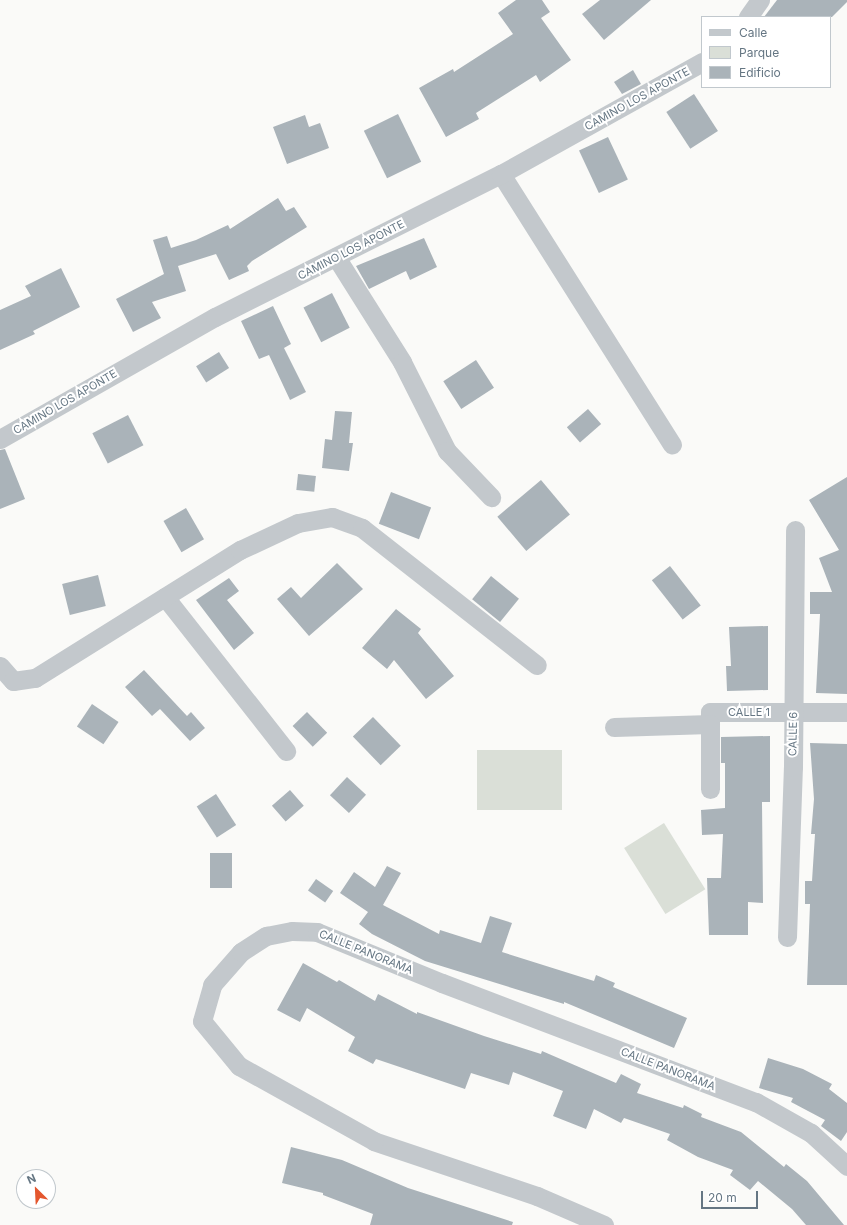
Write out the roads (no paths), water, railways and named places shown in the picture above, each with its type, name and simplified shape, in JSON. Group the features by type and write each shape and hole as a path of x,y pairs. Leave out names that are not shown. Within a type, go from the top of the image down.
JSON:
{"street":[{"path":"749,16 760,0"},
{"name":"CAMINO LOS APONTE","path":"0,439 215,317 501,174 701,63"},
{"path":"501,174 672,444"},
{"path":"336,257 402,362 447,451 492,497"},
{"path":"0,666 13,681 35,678 240,550 298,523 332,517 362,528 537,665"},
{"name":"CALLE 6","path":"787,937 794,712 795,530"},
{"path":"165,597 286,751"},
{"name":"CALLE 1","path":"710,724 710,712 847,712"},
{"path":"614,727 710,724 710,789"},
{"name":"CALLE PANORAMA","path":"604,1225 537,1196 374,1141 239,1066 202,1021 212,986 241,952 266,936 292,931 317,932 442,983 756,1102 811,1133 847,1166"}]}
